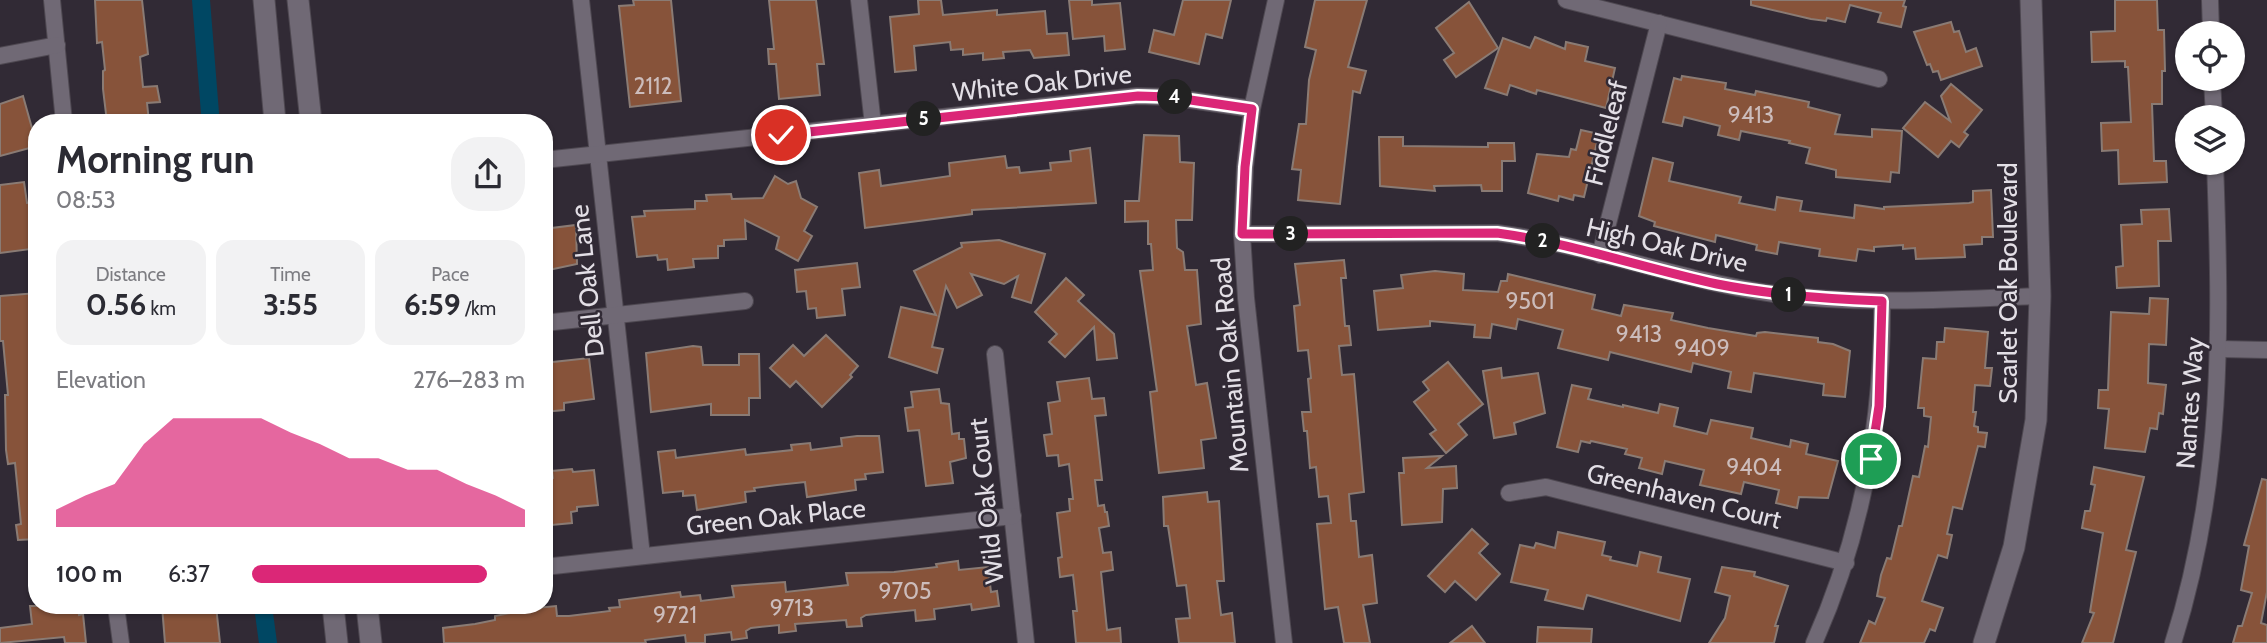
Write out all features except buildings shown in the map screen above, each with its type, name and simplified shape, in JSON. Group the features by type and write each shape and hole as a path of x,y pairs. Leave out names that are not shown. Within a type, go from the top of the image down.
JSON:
{"street":[{"path":"52,0 63,114"},
{"path":"264,0 274,114"},
{"path":"298,0 310,114"},
{"name":"Dell Oak Lane","path":"581,0 642,556"},
{"path":"859,0 873,125"},
{"name":"Mountain Oak Road","path":"1276,0 1252,109 1245,167 1242,234 1245,298 1284,643"},
{"path":"1566,0 1879,79"},
{"name":"Scarlet Oak Boulevard","path":"1984,643 2014,547 2036,420 2040,296 2031,0"},
{"path":"2210,0 2211,21"},
{"name":"Fiddleleaf","path":"1600,255 1659,23"},
{"path":"0,56 57,45"},
{"name":"White Oak Drive","path":"553,159 1138,96 1170,97 1252,109"},
{"name":"Nantes Way","path":"2173,643 2203,519 2217,412 2220,349 2215,175"},
{"name":"High Oak Drive","path":"1242,234 1497,233 1529,237 1716,284 1769,293 1882,301 2040,296"},
{"path":"553,322 745,301"},
{"path":"1814,643 1846,563 1860,512 1879,406 1882,301"},
{"path":"2220,349 2267,350"},
{"name":"Wild Oak Court","path":"995,354 1026,643"},
{"name":"Greenhaven Court","path":"1509,494 1546,487 1846,563"},
{"name":"Green Oak Place","path":"553,566 1013,516"},
{"path":"117,614 121,643"},
{"path":"334,614 337,643"},
{"path":"368,614 371,643"}],"waterway":[{"path":"201,0 210,113"},
{"path":"264,614 268,643"}],"route":[{"path":"781,135 1138,96 1170,97 1252,109 1245,167 1242,234 1497,233 1529,237 1716,284 1822,299 1882,301 1879,406 1871,459"}]}
